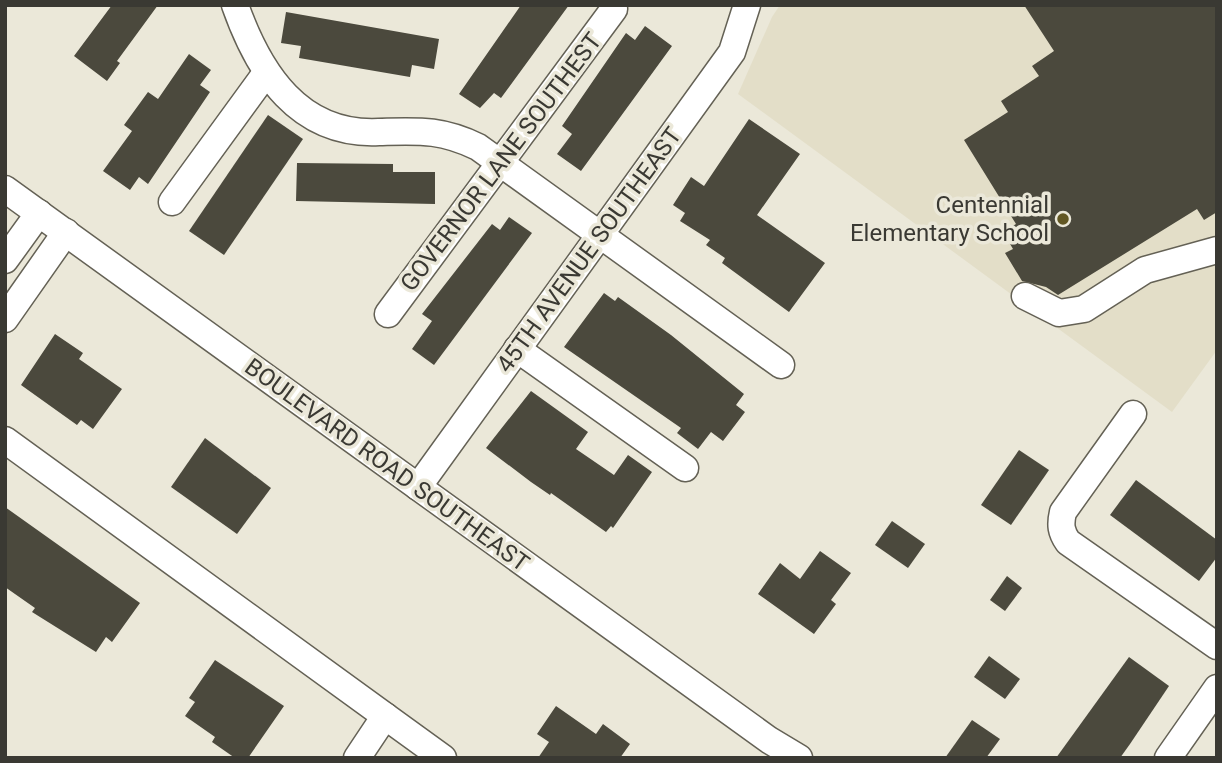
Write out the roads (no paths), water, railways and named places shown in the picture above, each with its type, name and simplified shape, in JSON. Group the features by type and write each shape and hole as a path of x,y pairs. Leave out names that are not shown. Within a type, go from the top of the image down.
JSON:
{"street":[{"path":"235,5 244,32 265,72 285,99 305,115 328,126 378,132 428,130 456,136 501,163 781,365"},
{"name":"45TH AVENUE SOUTHEAST","path":"418,487 732,52 747,5"},
{"name":"GOVERNOR LANE SOUTHEST","path":"388,314 614,9"},
{"path":"172,202 265,72"},
{"name":"BOULEVARD ROAD SOUTHEAST","path":"5,189 776,749 799,758"},
{"path":"5,260 39,213"},
{"path":"5,319 66,232"},
{"path":"1025,296 1059,313 1084,309 1145,270 1217,250"},
{"path":"517,349 685,468"},
{"path":"1133,414 1063,512 1060,523 1063,535 1068,542 1217,646"},
{"path":"5,440 443,758"},
{"path":"1168,758 1217,688"},
{"path":"357,758 385,716"}],"place":[{"name":"Centennial Elementary School","path":"1063,219"}]}
